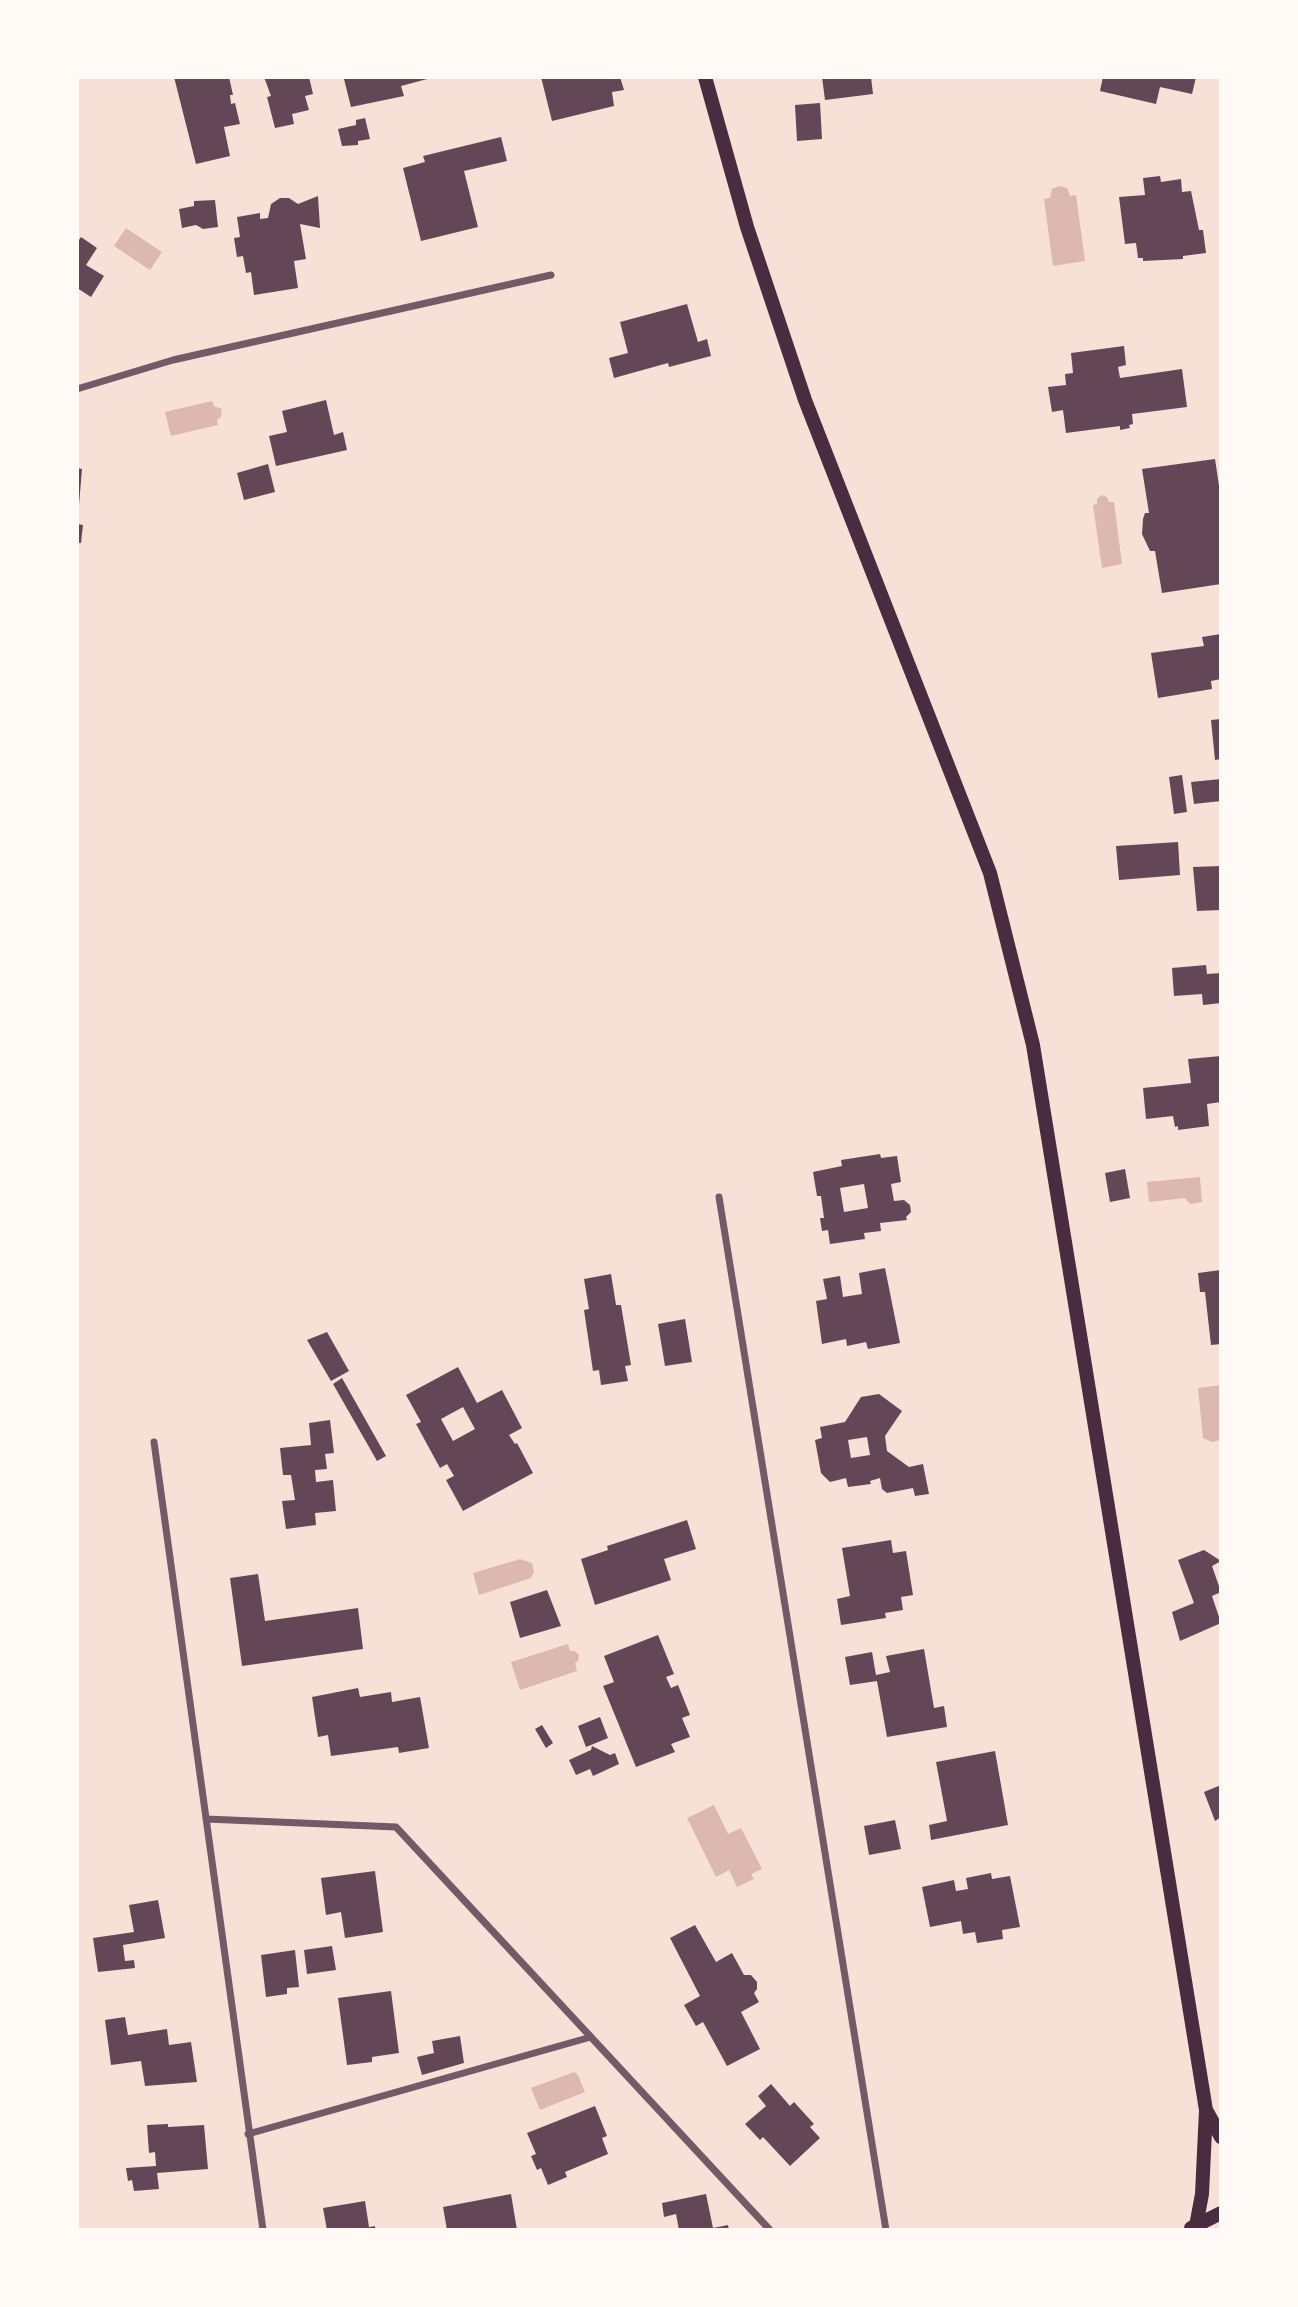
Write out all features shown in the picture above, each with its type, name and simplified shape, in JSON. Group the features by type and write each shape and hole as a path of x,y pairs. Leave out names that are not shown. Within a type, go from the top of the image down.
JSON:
{"main road":[{"path":"705,77 747,227 805,400 990,873 1033,1045 1206,2110 1202,2194 1192,2228"},
{"path":"1206,2110 1221,2137"},
{"path":"1192,2228 1221,2213"}],"street":[{"path":"77,389 173,360 551,275"},
{"path":"719,1197 886,2230"},
{"path":"154,1442 263,2230"},
{"path":"205,1819 396,1827 770,2230"},
{"path":"248,2134 592,2037"}],"shaded area":[{"path":"1059,186 1067,188 1070,196 1076,195 1085,261 1053,266 1044,199 1050,198 1052,189"},
{"path":"126,228 162,252 150,270 114,246"},
{"path":"212,401 214,406 222,409 221,417 217,420 218,425 171,436 165,412"},
{"path":"1102,495 1107,497 1109,502 1114,502 1122,564 1102,568 1093,505 1097,504 1097,499"},
{"path":"1200,1177 1202,1202 1190,1204 1185,1198 1149,1202 1147,1182"},
{"path":"1221,1385 1221,1440 1212,1442 1203,1438 1198,1388"},
{"path":"520,1559 532,1563 534,1572 531,1578 479,1595 473,1573"},
{"path":"568,1644 570,1651 579,1655 575,1663 577,1671 520,1690 511,1662"},
{"path":"714,1805 728,1834 741,1828 762,1869 751,1874 754,1879 737,1887 729,1870 716,1877 687,1818"},
{"path":"574,2072 585,2092 540,2110 531,2088"}],"building":[{"path":"174,77 229,77 233,95 230,95 231,104 235,103 240,124 224,127 230,156 196,164"},
{"path":"264,77 309,77 313,94 305,96 309,110 292,114 294,124 275,128 267,97 271,96"},
{"path":"541,77 620,77 624,90 612,92 614,106 552,121"},
{"path":"822,77 871,77 873,94 825,100"},
{"path":"1103,77 1196,77 1192,94 1160,87 1156,104 1100,91"},
{"path":"431,78 401,86 404,96 351,107 344,79"},
{"path":"820,103 822,139 797,141 795,105"},
{"path":"365,118 370,139 358,141 358,145 342,146 338,129 356,125 356,120"},
{"path":"501,137 507,161 464,171 478,227 421,241 403,168 425,162 423,156"},
{"path":"1160,176 1161,182 1181,179 1182,192 1191,191 1199,230 1203,230 1206,253 1183,256 1183,259 1143,261 1143,258 1138,258 1136,243 1125,244 1119,197 1145,195 1143,178"},
{"path":"318,196 320,228 300,224 306,259 294,261 298,288 254,295 251,272 246,273 243,256 237,257 234,238 240,237 237,217 260,213 260,219 268,218 271,204 280,198 289,198 298,204"},
{"path":"215,200 218,227 203,229 196,225 182,228 179,209 194,206 194,201"},
{"path":"81,237 97,248 86,265 104,276 91,297 77,288 77,243"},
{"path":"687,304 698,342 707,339 711,356 669,367 668,363 614,378 609,358 628,353 620,322"},
{"path":"1124,346 1126,365 1118,367 1120,378 1182,369 1187,407 1132,414 1133,424 1129,425 1130,428 1120,430 1120,426 1066,433 1063,410 1052,412 1048,387 1066,385 1065,374 1073,373 1071,353"},
{"path":"326,400 334,435 343,432 347,450 276,466 269,436 287,432 282,411"},
{"path":"1215,459 1221,499 1221,584 1162,593 1155,551 1150,551 1142,534 1145,513 1149,513 1142,469"},
{"path":"268,464 275,492 244,500 237,473"},
{"path":"77,468 82,469 79,505 77,504"},
{"path":"77,524 83,525 81,543 77,543"},
{"path":"1221,634 1221,679 1211,681 1212,689 1158,698 1151,653 1204,646 1202,637"},
{"path":"1221,719 1221,759 1215,760 1211,720"},
{"path":"1182,775 1187,812 1174,814 1169,777"},
{"path":"1221,779 1221,801 1194,804 1191,782"},
{"path":"1178,842 1180,875 1119,880 1116,846"},
{"path":"1221,866 1221,910 1197,911 1193,867"},
{"path":"1206,965 1207,974 1221,973 1221,1003 1203,1005 1202,994 1174,996 1172,968"},
{"path":"1221,1056 1221,1102 1207,1104 1209,1126 1178,1130 1173,1116 1146,1119 1143,1088 1191,1083 1188,1059"},
{"path":"880,1154 881,1158 897,1156 901,1182 891,1184 894,1201 904,1200 910,1205 911,1212 906,1217 907,1220 880,1223 881,1231 864,1233 865,1239 830,1244 828,1230 822,1231 820,1218 824,1218 821,1196 817,1196 813,1172 842,1166 841,1160","holes":["864,1184 868,1208 844,1212 840,1188"]},
{"path":"1125,1169 1130,1198 1110,1202 1105,1173"},
{"path":"885,1268 900,1343 868,1349 866,1342 847,1346 846,1339 822,1344 816,1301 827,1299 823,1279 840,1276 843,1297 862,1294 859,1273"},
{"path":"1221,1270 1221,1344 1211,1345 1205,1292 1200,1292 1198,1273"},
{"path":"611,1274 616,1305 621,1305 631,1365 625,1366 628,1381 601,1385 599,1370 593,1371 584,1310 589,1309 584,1279"},
{"path":"685,1319 692,1362 665,1366 658,1324"},
{"path":"327,1332 349,1371 331,1381 307,1340"},
{"path":"458,1367 477,1403 502,1390 522,1428 509,1435 515,1444 517,1443 533,1473 463,1511 446,1480 454,1476 447,1464 440,1468 416,1424 421,1422 406,1395","holes":["463,1407 475,1429 453,1441 441,1419"]},
{"path":"342,1378 386,1456 377,1461 333,1384"},
{"path":"879,1394 902,1411 885,1436 887,1451 909,1467 923,1464 929,1494 915,1496 913,1488 887,1493 882,1489 880,1478 870,1481 871,1484 848,1487 846,1478 830,1482 821,1473 815,1440 822,1438 820,1427 845,1422 861,1397","holes":["867,1437 870,1455 851,1458 848,1440"]},
{"path":"330,1420 334,1453 325,1454 327,1469 315,1470 316,1482 333,1480 336,1511 315,1513 316,1525 286,1529 282,1501 295,1500 291,1475 283,1475 280,1448 311,1445 309,1423"},
{"path":"687,1520 696,1549 664,1559 671,1580 595,1605 581,1559 608,1550 607,1546"},
{"path":"891,1540 893,1553 906,1551 913,1595 901,1597 903,1610 885,1613 886,1618 841,1625 837,1599 850,1596 842,1548"},
{"path":"1204,1550 1221,1561 1212,1566 1221,1592 1212,1596 1221,1623 1180,1641 1172,1612 1194,1603 1178,1560"},
{"path":"258,1574 265,1621 358,1608 363,1649 242,1666 230,1578"},
{"path":"547,1590 561,1626 520,1638 510,1602"},
{"path":"658,1635 674,1674 666,1677 671,1688 678,1685 690,1715 682,1718 690,1737 671,1744 675,1752 636,1767 603,1686 614,1682 604,1656"},
{"path":"924,1649 934,1708 944,1706 947,1727 887,1737 877,1681 850,1685 845,1657 872,1652 876,1675 890,1672 886,1656"},
{"path":"358,1688 360,1697 391,1692 392,1702 420,1697 429,1748 399,1753 398,1747 331,1756 328,1735 318,1737 312,1697"},
{"path":"600,1717 608,1738 586,1747 578,1726"},
{"path":"542,1725 553,1743 546,1748 535,1729"},
{"path":"592,1746 610,1755 615,1753 619,1764 593,1776 590,1769 576,1775 569,1760 591,1750"},
{"path":"995,1751 1008,1825 931,1840 929,1825 947,1821 936,1762"},
{"path":"1221,1785 1221,1817 1215,1821 1204,1792"},
{"path":"895,1820 901,1849 869,1855 864,1826"},
{"path":"375,1871 383,1932 345,1938 341,1912 326,1915 321,1878"},
{"path":"991,1873 992,1879 1010,1876 1020,1927 1002,1930 1003,1939 977,1943 975,1932 963,1934 961,1921 930,1927 922,1887 954,1880 956,1891 968,1889 966,1878"},
{"path":"158,1900 165,1938 123,1945 125,1961 134,1960 135,1968 98,1972 93,1938 134,1932 129,1905"},
{"path":"695,1925 716,1962 732,1953 744,1975 751,1975 757,1982 754,1993 759,2002 741,2012 760,2049 727,2066 703,2022 696,2026 684,2005 700,1996 670,1938"},
{"path":"332,1946 336,1970 307,1974 304,1950"},
{"path":"295,1950 299,1987 287,1988 287,1994 266,1997 261,1955"},
{"path":"391,1991 399,2053 372,2057 372,2062 347,2065 338,1998"},
{"path":"125,2017 128,2035 167,2029 169,2045 191,2042 197,2082 145,2086 141,2061 111,2065 105,2020"},
{"path":"460,2036 464,2063 422,2075 417,2057 434,2053 432,2041"},
{"path":"771,2084 790,2106 794,2102 814,2124 810,2127 820,2138 790,2166 763,2137 760,2140 745,2124 766,2106 758,2096"},
{"path":"595,2106 607,2136 602,2138 608,2154 565,2172 567,2177 548,2185 541,2168 537,2170 531,2156 536,2154 527,2133"},
{"path":"168,2124 168,2127 204,2125 208,2169 157,2173 159,2189 134,2191 132,2180 128,2181 126,2168 156,2166 155,2152 149,2153 147,2125"},
{"path":"511,2194 517,2230 447,2230 443,2207"},
{"path":"706,2194 713,2228 728,2225 729,2230 679,2230 676,2214 664,2217 662,2203"},
{"path":"365,2201 369,2227 375,2226 375,2230 327,2230 323,2208"}]}
